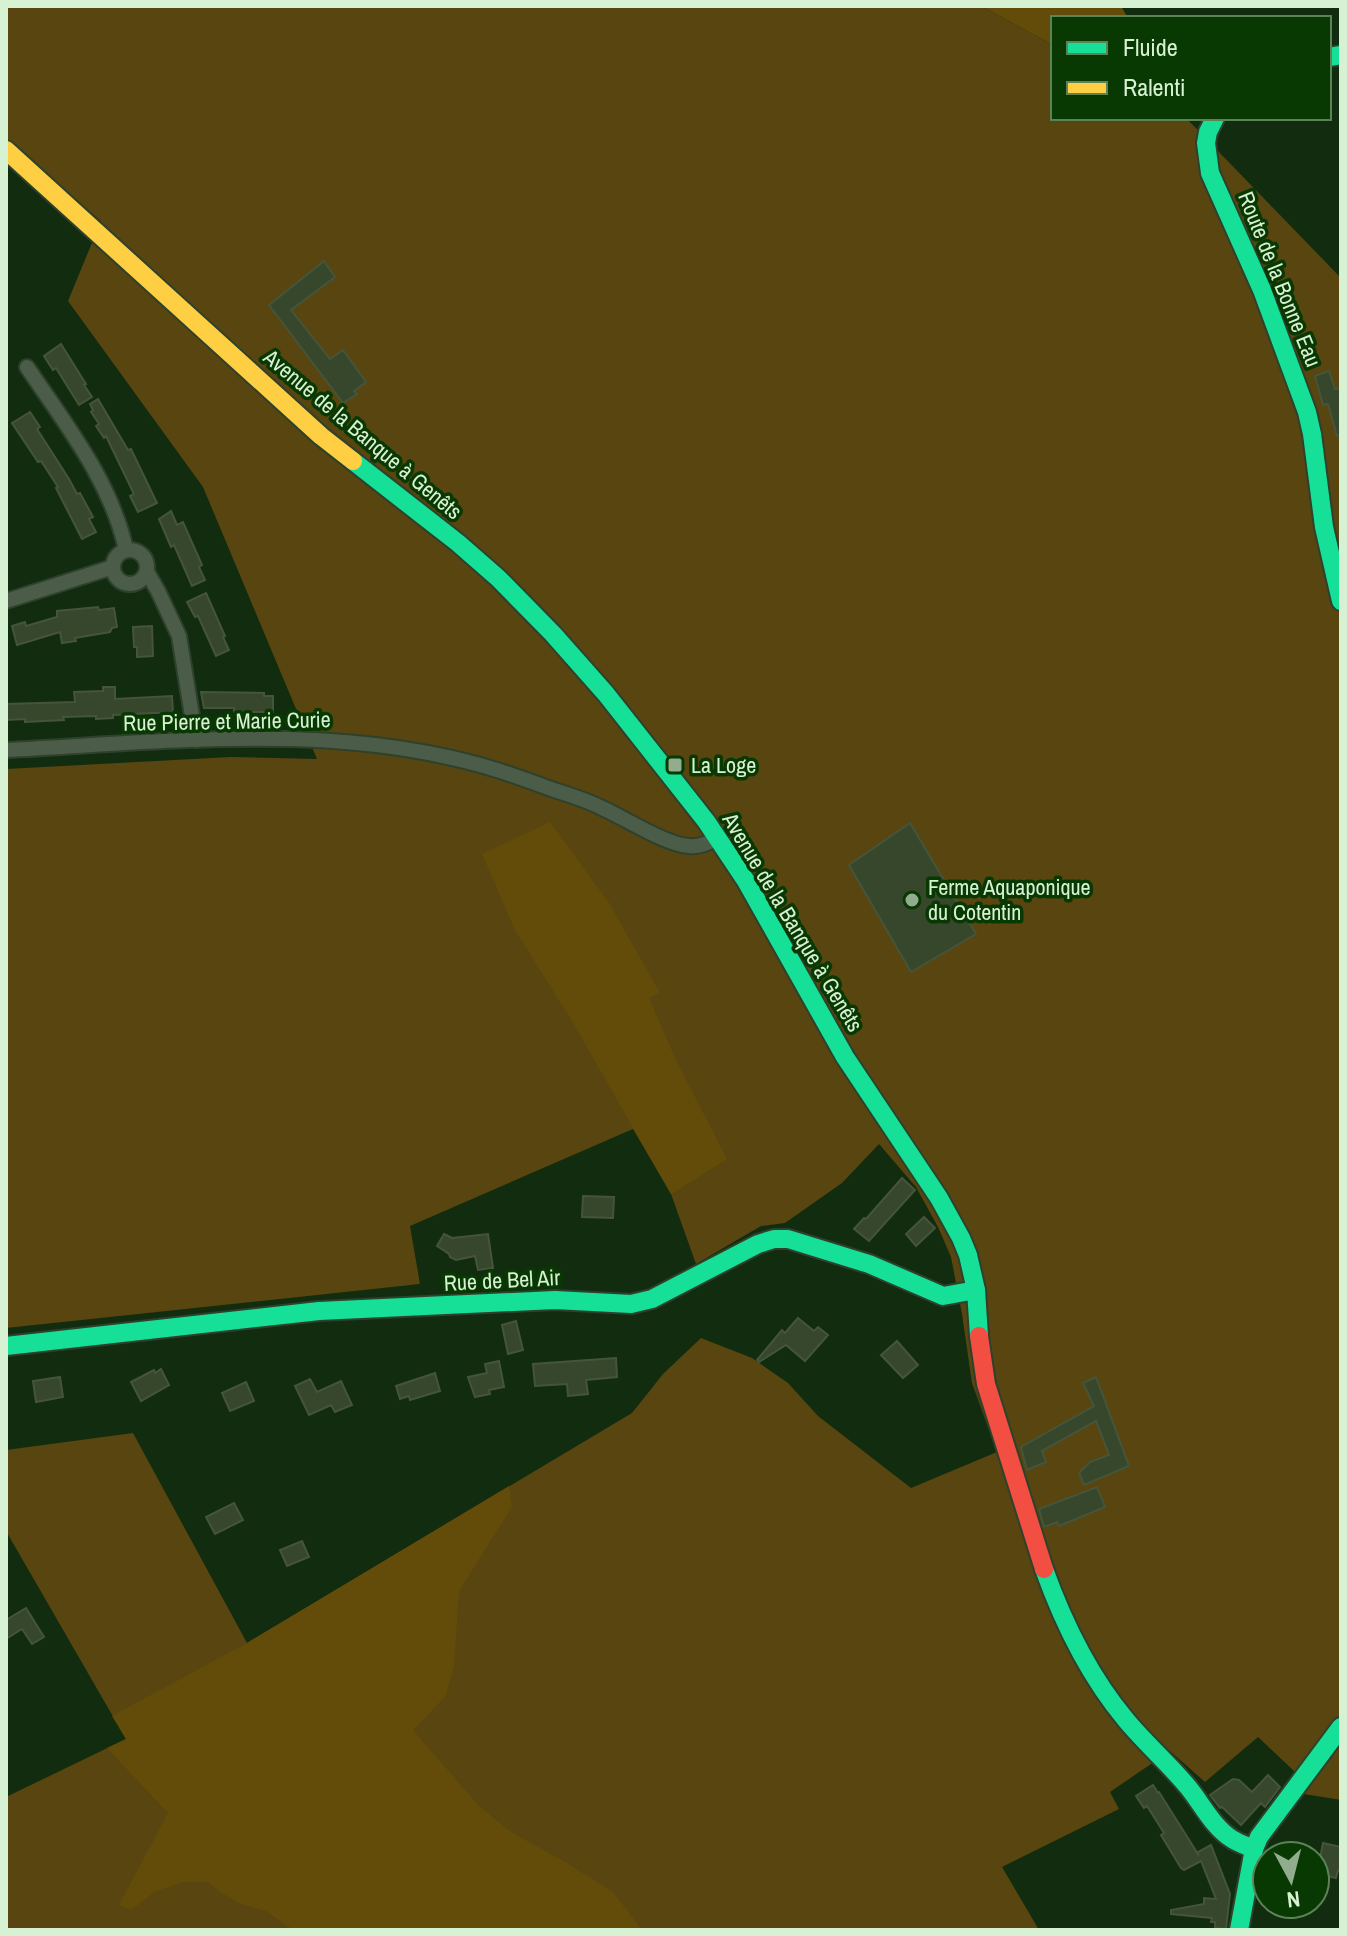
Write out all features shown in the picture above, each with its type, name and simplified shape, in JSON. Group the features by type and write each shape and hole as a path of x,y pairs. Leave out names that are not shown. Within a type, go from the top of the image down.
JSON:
{"street":[{"name":"Route de la Bonne Eau","path":"1214,120 1205,144 1209,165 1219,195 1254,271 1307,412 1324,527 1341,601"},
{"name":"Avenue de la Banque à Genêts","path":"6,150 321,436 498,578 606,694 706,821 746,881 845,1057 939,1198 968,1255 976,1290 986,1384 1040,1557 1068,1628 1109,1698 1126,1720 1188,1787 1219,1828 1232,1839 1251,1848"},
{"path":"27,367 102,482 126,550"},
{"path":"147,572 141,581 130,584 120,581 114,573 116,557 126,550 142,555 147,572 179,636 196,740"},
{"path":"6,601 113,567"},
{"name":"Rue Pierre et Marie Curie","path":"6,750 196,740 292,738 350,742 430,752 497,770 597,805 673,843 705,845 717,838"},
{"name":"Rue de Bel Air","path":"6,1346 319,1311 555,1300 631,1304 652,1299 758,1244 774,1239 788,1239 844,1256 943,1296 976,1290"},
{"path":"1258,1840 1341,1727"},
{"path":"1239,1930 1251,1865"}],"shaded area":[{"path":"6,6 981,6 1051,44 1051,120 1188,120 1341,278 1341,1800 1304,1794 1295,1772 1258,1737 1205,1782 1170,1751 1110,1792 1119,1809 1002,1867 1039,1930 6,1930 6,1797 126,1739 6,1531 6,1450 133,1433 247,1643 632,1413 663,1374 701,1338 752,1358 788,1383 818,1416 911,1488 997,1452 972,1383 951,1257 916,1187 879,1144 842,1183 785,1223 761,1226 696,1264 671,1194 633,1129 410,1226 420,1284 6,1328 6,769 231,757 317,759 203,487 68,301 101,221 6,139"},
{"path":"981,6 1121,6 1127,16 1051,16 1051,44"},
{"path":"550,822 609,903 660,993 649,998 676,1060 727,1159 671,1194 572,1021 515,930 482,854"},
{"path":"509,1486 512,1507 459,1591 454,1667 445,1697 413,1730 479,1806 511,1832 613,1892 642,1930 293,1930 266,1911 241,1904 208,1882 184,1882 156,1891 131,1910 119,1905 168,1813 107,1748 126,1739 112,1716 247,1643"}],"building":[{"path":"324,261 335,277 291,310 330,359 343,350 366,382 354,391 357,394 343,403 269,305"},
{"path":"61,344 92,397 79,405 56,368 53,370 44,356"},
{"path":"1329,371 1335,389 1341,388 1341,435 1337,436 1328,404 1323,405 1315,376"},
{"path":"98,399 128,450 131,449 157,503 138,512 130,496 134,494 91,412 90,404"},
{"path":"30,412 40,427 37,429 93,517 89,519 96,532 82,539 58,487 12,423"},
{"path":"171,511 177,525 183,522 202,565 199,567 205,580 192,586 159,519"},
{"path":"206,593 229,650 216,656 198,616 195,617 187,602"},
{"path":"98,607 99,610 114,608 117,627 110,632 62,643 60,632 17,645 12,626 25,622 26,626 57,617 57,611"},
{"path":"152,626 153,656 137,657 133,627"},
{"path":"103,687 115,687 115,699 172,696 173,712 113,715 113,718 96,719 96,716 25,722 25,719 6,720 6,704 75,702 74,692 103,691"},
{"path":"201,692 264,693 264,696 273,696 273,712 204,708"},
{"name":"Ferme Aquaponique du Cotentin","path":"910,823 976,934 911,972 849,865"},
{"path":"902,1178 915,1190 869,1241 854,1229"},
{"path":"583,1196 614,1197 613,1218 582,1217"},
{"path":"924,1217 935,1228 916,1246 906,1234"},
{"path":"444,1234 452,1238 488,1234 493,1268 478,1270 475,1256 456,1260 450,1257 437,1246"},
{"path":"798,1318 814,1331 818,1327 828,1335 805,1361 786,1345 759,1362 757,1360 782,1330 785,1333"},
{"path":"516,1321 523,1350 508,1354 502,1325"},
{"path":"897,1341 918,1365 903,1378 881,1355"},
{"path":"616,1358 617,1377 586,1380 588,1394 568,1396 567,1384 535,1386 533,1364"},
{"path":"499,1361 504,1387 475,1397 468,1377 487,1373 485,1364"},
{"path":"161,1369 169,1385 141,1401 131,1382"},
{"path":"435,1373 440,1391 410,1400 409,1396 400,1399 396,1386"},
{"path":"60,1377 63,1397 36,1402 33,1381"},
{"path":"1096,1377 1129,1466 1084,1485 1079,1473 1090,1462 1109,1455 1096,1421 1042,1451 1046,1462 1027,1470 1021,1447 1094,1406 1083,1383"},
{"path":"310,1379 317,1392 341,1381 352,1405 335,1412 331,1405 309,1415 295,1386"},
{"path":"246,1382 254,1401 230,1411 222,1393"},
{"path":"1097,1487 1105,1507 1059,1526 1057,1522 1044,1527 1039,1509"},
{"path":"234,1503 243,1520 215,1534 206,1517"},
{"path":"302,1541 309,1557 287,1566 280,1550"},
{"path":"26,1608 44,1637 32,1644 22,1629 6,1639 6,1620"},
{"path":"1268,1775 1280,1787 1265,1807 1261,1803 1241,1825 1210,1795 1233,1779 1239,1780 1252,1792"},
{"path":"1153,1785 1198,1854 1211,1845 1230,1894 1226,1929 1215,1928 1212,1918 1171,1914 1171,1910 1204,1904 1204,1898 1216,1899 1201,1861 1184,1870 1181,1868 1161,1835 1164,1833 1147,1806 1144,1808 1136,1796"},
{"path":"1331,1845 1341,1847 1341,1871 1338,1870 1336,1878 1331,1877"}],"traffic: fast":[{"path":"1331,57 1341,55"},
{"path":"1214,120 1206,143 1210,173 1262,290 1307,412 1324,527 1341,601"},
{"path":"353,461 458,543 553,634 606,694 706,821 746,881 845,1057 939,1198 961,1238 976,1290 979,1336"},
{"path":"6,1346 319,1311 555,1300 631,1304 652,1299 758,1244 774,1239 788,1239 869,1264 943,1296 976,1290"},
{"path":"1044,1569 1079,1648 1113,1703 1188,1787 1219,1828 1251,1848"},
{"path":"1239,1930 1259,1837 1341,1727"}],"traffic: slow":[{"path":"6,150 321,436 353,461"}],"traffic: jam":[{"path":"979,1336 986,1384 1044,1569"}],"place":[{"name":"La Loge","path":"675,765"},
{"name":"Ferme Aquaponique du Cotentin","path":"912,900"}]}
